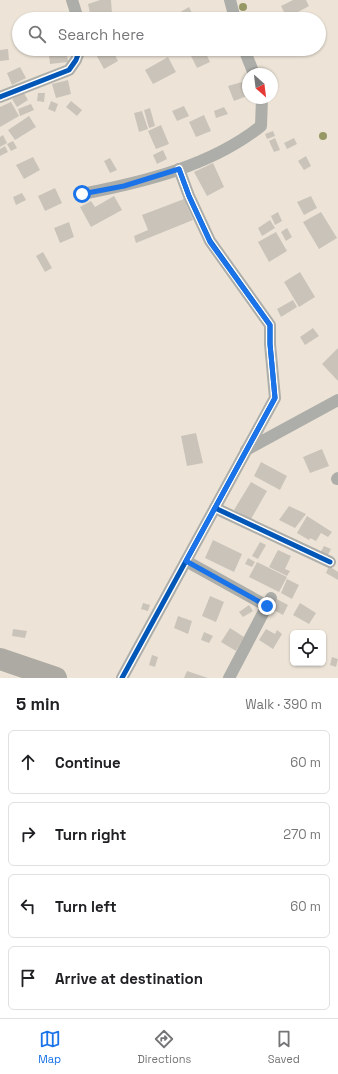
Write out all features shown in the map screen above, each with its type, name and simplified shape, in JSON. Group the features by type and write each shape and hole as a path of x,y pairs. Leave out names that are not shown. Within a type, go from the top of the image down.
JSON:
{"highway":[{"path":"0,659 56,678"}],"street":[{"path":"72,0 76,12"},
{"path":"230,0 233,12"},
{"path":"0,97 69,70 77,56"},
{"path":"247,56 252,68"},
{"path":"82,194 124,186 179,169 243,140 261,126 262,104"},
{"path":"122,678 275,398 270,344 270,325 210,242 189,196 179,169"},
{"path":"246,450 338,400"},
{"path":"215,508 330,562"},
{"path":"186,561 269,602 229,678"}],"building":[{"path":"100,0 111,0 112,12 90,12 88,4"},
{"path":"293,0 306,0 309,6 298,12 284,12 281,6"},
{"path":"189,7 192,12 180,12"},
{"path":"8,49 9,60 0,61 0,50"},
{"path":"49,56 67,56 68,62 50,64"},
{"path":"97,56 116,56 118,61 104,69"},
{"path":"191,56 207,56 210,62 197,68"},
{"path":"168,57 176,72 153,84 145,70"},
{"path":"20,67 26,78 12,85 7,73"},
{"path":"68,80 71,94 56,98 52,84"},
{"path":"242,82 242,98 234,101 228,86"},
{"path":"24,93 28,100 17,107 12,99"},
{"path":"38,93 45,93 44,102 37,101"},
{"path":"51,101 58,104 55,112 48,109"},
{"path":"71,101 82,110 77,116 66,107"},
{"path":"11,102 19,116 0,127 0,107"},
{"path":"31,104 34,110 20,116 18,109"},
{"path":"184,106 189,116 177,121 172,111"},
{"path":"224,107 228,114 216,118 214,111"},
{"path":"150,108 155,126 149,128 144,110"},
{"path":"142,111 148,129 139,132 134,113"},
{"path":"204,115 211,131 196,137 189,122"},
{"path":"29,116 36,127 15,140 8,130"},
{"path":"161,125 169,144 156,149 148,131"},
{"path":"273,131 275,136 267,139 265,134"},
{"path":"3,135 7,143 0,147 0,137"},
{"path":"275,138 280,150 274,152 269,141"},
{"path":"294,138 297,144 287,149 284,143"},
{"path":"13,141 17,148 11,151 7,144"},
{"path":"5,146 8,152 0,156 0,149"},
{"path":"163,150 167,159 157,164 153,155"},
{"path":"306,156 311,166 304,170 298,161"},
{"path":"33,157 40,170 24,179 16,165"},
{"path":"110,158 117,170 110,173 104,161"},
{"path":"213,163 224,187 207,196 194,172"},
{"path":"55,188 62,203 45,211 38,196"},
{"path":"22,193 26,200 16,205 13,197"},
{"path":"114,196 122,210 91,227 80,207 91,201 95,207"},
{"path":"311,196 317,208 304,215 297,202"},
{"path":"184,199 193,220 136,243 134,236 148,230 142,215"},
{"path":"278,212 282,221 275,225 271,216"},
{"path":"321,212 337,238 319,249 303,222"},
{"path":"270,220 275,228 262,236 258,228"},
{"path":"69,222 74,237 60,243 54,228"},
{"path":"287,228 292,237 286,241 281,232"},
{"path":"276,232 287,251 269,262 258,242"},
{"path":"43,252 52,268 45,272 36,256"},
{"path":"300,272 315,297 299,307 284,282"},
{"path":"293,300 297,307 281,317 277,309"},
{"path":"313,328 319,336 305,345 300,337"},
{"path":"338,348 338,381 322,364"},
{"path":"196,433 203,463 187,466 181,436"},
{"path":"322,449 329,466 310,473 303,457"},
{"path":"261,462 287,476 280,490 254,476"},
{"path":"251,482 267,491 251,519 234,510"},
{"path":"289,506 306,514 295,528 279,520"},
{"path":"307,516 332,532 328,537 321,533 316,541 310,538 309,540 297,533"},
{"path":"213,540 242,554 234,572 205,558"},
{"path":"260,542 266,545 258,559 252,556"},
{"path":"324,546 331,549 327,557 320,553"},
{"path":"278,550 291,556 285,569 290,571 287,576 269,567"},
{"path":"248,558 255,562 252,567 245,564"},
{"path":"257,562 287,577 279,592 249,577"},
{"path":"329,566 338,572 338,580 326,573"},
{"path":"287,579 299,585 292,599 281,593"},
{"path":"210,596 224,602 216,622 202,616"},
{"path":"275,598 288,605 283,615 270,608"},
{"path":"143,603 150,605 148,611 141,609"},
{"path":"300,603 316,613 309,624 293,615"},
{"path":"249,605 253,611 243,617 239,612"},
{"path":"178,616 192,621 188,634 174,628"},
{"path":"230,628 244,637 236,651 221,642"},
{"path":"13,629 27,631 25,638 12,636"},
{"path":"266,629 275,634 277,630 282,634 273,649 259,640"},
{"path":"204,632 213,636 209,643 201,640"},
{"path":"152,655 158,657 155,667 149,665"},
{"path":"332,657 338,659 336,667 330,665"},
{"path":"187,671 208,678 184,678"}],"cycle path":[{"path":"0,97 69,70 77,56"},
{"path":"122,678 275,398 270,344 270,325 210,241 189,196 179,169"},
{"path":"215,508 330,562"}],"route":[{"path":"82,194 124,186 179,169 189,196 210,242 270,325 270,344 275,398 186,561 267,606"}]}
